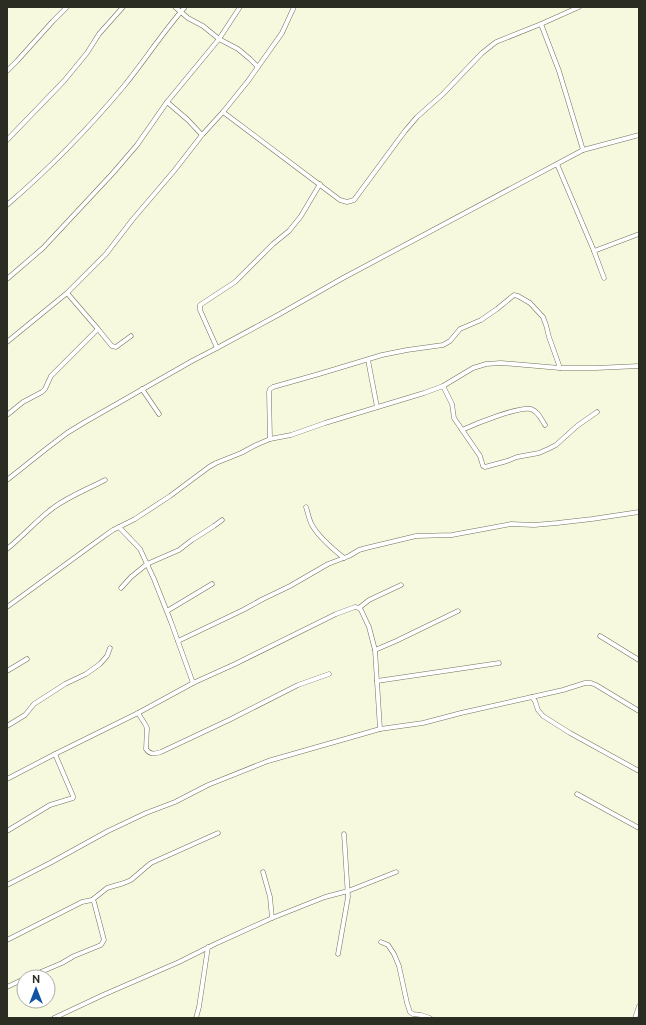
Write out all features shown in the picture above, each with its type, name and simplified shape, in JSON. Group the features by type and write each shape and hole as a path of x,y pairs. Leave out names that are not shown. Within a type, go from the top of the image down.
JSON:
{"street":[{"path":"7,71 67,7"},
{"path":"7,140 64,81 87,53 99,34 123,7"},
{"path":"175,7 219,38 238,49 258,67"},
{"path":"7,205 88,127 124,85 185,7"},
{"path":"7,279 43,248 137,145 167,102 219,38 240,7"},
{"path":"7,342 66,294 106,254 202,135 223,112 258,67 282,33 294,7"},
{"path":"223,112 340,200 347,202 354,200 417,117 443,94 482,53 496,42 579,7"},
{"path":"541,24 559,71 583,150"},
{"path":"167,102 188,120 202,135"},
{"path":"7,480 67,433 142,389 343,278 583,150 639,135"},
{"path":"557,164 604,278"},
{"path":"217,348 200,310 200,306 235,282 273,244 289,231 301,216 320,184"},
{"path":"594,251 639,234"},
{"path":"66,294 114,347 131,336"},
{"path":"270,439 269,392 273,387 382,355 447,344 460,329 481,320 515,295 530,303 543,317 560,368"},
{"path":"7,415 23,402 42,392 51,376 98,329"},
{"path":"368,360 377,407"},
{"path":"7,607 103,537 135,519 213,465 241,453 256,444 424,393 443,386 473,368 486,364 502,363 560,368 639,366"},
{"path":"443,386 452,404 454,418 480,456 483,466 488,467 517,457 539,453 556,445 597,412"},
{"path":"142,389 159,414"},
{"path":"462,430 497,416 526,408 532,409 538,413 545,425"},
{"path":"7,549 54,507 105,480"},
{"path":"306,507 312,525 331,547 344,558"},
{"path":"178,641 290,586 328,564 366,548 416,536 452,534 511,524 534,525 592,519 639,512"},
{"path":"122,588 131,577 147,564 179,550 222,520"},
{"path":"119,527 140,549 167,611 193,684"},
{"path":"167,611 212,584"},
{"path":"7,779 193,684 336,614 355,607 359,608 369,600 401,585"},
{"path":"359,608 369,627 375,650 380,729"},
{"path":"375,650 458,611"},
{"path":"600,636 639,660"},
{"path":"7,726 25,716 34,704 100,664 107,656 110,648"},
{"path":"7,671 27,659"},
{"path":"377,681 499,663"},
{"path":"138,713 147,728 146,749 148,752 156,754 231,719 298,685 329,674"},
{"path":"7,885 108,831 146,813 175,802 208,785 268,761 380,729 423,723 563,690 582,683 596,685 639,711"},
{"path":"532,697 543,716 577,737 639,771"},
{"path":"7,831 50,804 73,798 56,754"},
{"path":"577,794 639,828"},
{"path":"7,940 82,902 92,900 107,888 131,880 151,863 218,833"},
{"path":"338,954 347,905 348,891 344,834"},
{"path":"263,872 270,897 272,918"},
{"path":"54,1018 102,995 179,962 272,918 325,897 348,891 396,872"},
{"path":"48,969 103,943 104,940 101,928 94,902 92,900"},
{"path":"381,942 388,945 399,966 410,1012 430,1018"},
{"path":"196,1018 208,947"},
{"path":"635,1018 639,1006"}]}
